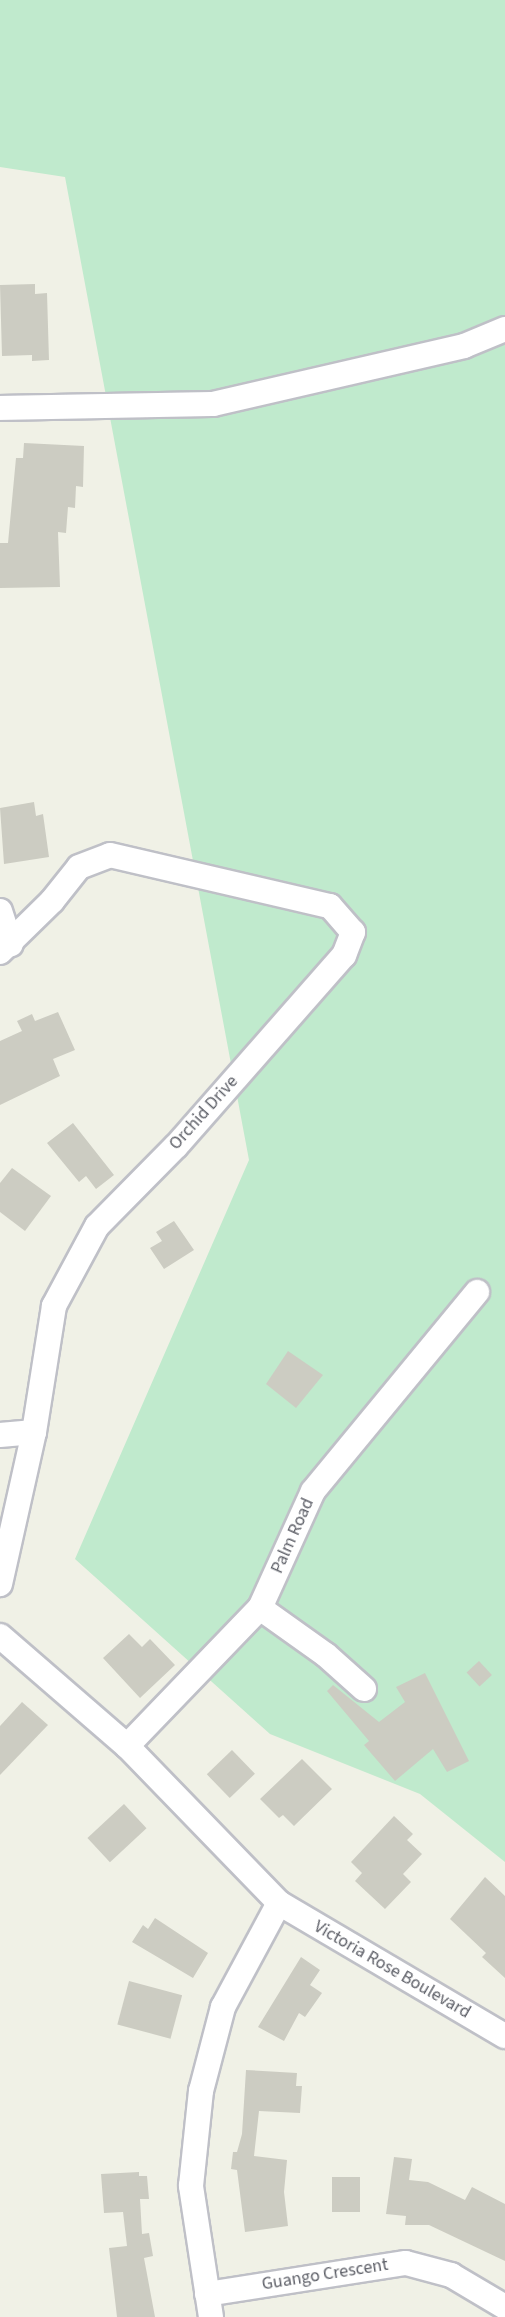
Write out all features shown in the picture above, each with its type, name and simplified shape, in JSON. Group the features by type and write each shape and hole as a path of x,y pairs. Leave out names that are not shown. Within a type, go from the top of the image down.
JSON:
{"street":[{"path":"0,408 213,404 464,346 505,329"},
{"name":"Orchid Drive","path":"0,1584 34,1432 54,1306 97,1226 176,1146 344,955 353,932 330,906 110,855 79,867 6,948"},
{"path":"0,911 6,948"},
{"name":"Palm Road","path":"127,1746 260,1608 313,1491 477,1292"},
{"path":"0,1435 34,1432"},
{"path":"260,1608 326,1655 364,1689"},
{"name":"Victoria Rose Boulevard","path":"0,1635 127,1746 279,1903 505,2036"},
{"path":"209,2306 191,2186 201,2091 223,2007 279,1903"},
{"name":"Guango Crescent","path":"209,2306 406,2263 451,2275 505,2307"}],"green space":[{"path":"0,0 505,0 505,1862 420,1794 270,1734 75,1559 249,1160 65,177 0,167"}],"building":[{"path":"35,284 35,294 47,293 49,360 32,361 32,355 2,356 0,285"},
{"path":"24,443 84,446 83,487 76,486 75,508 68,507 66,533 58,532 60,587 0,588 0,543 8,543 16,458 23,458"},
{"path":"34,802 36,816 43,814 49,857 4,864 0,808"},
{"path":"58,1012 75,1050 53,1059 60,1076 0,1105 0,1041 22,1031 17,1021 32,1014 35,1021"},
{"path":"73,1123 114,1175 96,1189 86,1176 79,1182 47,1143"},
{"path":"12,1168 51,1196 25,1231 0,1212 0,1183"},
{"path":"174,1221 194,1250 164,1269 150,1248 162,1241 156,1232"},
{"path":"288,1351 323,1375 296,1408 266,1384"},
{"path":"129,1634 142,1647 150,1639 175,1665 140,1698 103,1658"},
{"path":"479,1661 492,1675 480,1686 467,1673"},
{"path":"425,1673 469,1761 447,1772 433,1749 395,1781 364,1745 369,1741 327,1691 333,1685 379,1722 405,1702 396,1687"},
{"path":"22,1702 48,1725 0,1775 0,1726"},
{"path":"232,1750 255,1774 230,1798 207,1774"},
{"path":"302,1759 332,1789 294,1826 283,1815 279,1818 260,1799"},
{"path":"124,1804 147,1828 110,1862 87,1838"},
{"path":"394,1816 413,1834 407,1840 422,1854 403,1874 411,1882 385,1909 355,1881 362,1873 351,1862"},
{"path":"485,1877 505,1896 505,1978 482,1957 486,1953 450,1919"},
{"path":"155,1918 208,1953 193,1978 132,1942 143,1925 148,1929"},
{"path":"301,1957 320,1970 310,1985 322,1993 305,2017 299,2013 284,2041 258,2027"},
{"path":"129,1981 182,1995 170,2039 117,2024"},
{"path":"246,2070 297,2073 296,2086 302,2086 300,2113 259,2111 254,2156 287,2160 284,2192 288,2226 245,2232 237,2170 231,2169 233,2152 237,2152 242,2134"},
{"path":"394,2157 412,2159 409,2180 428,2182 465,2200 472,2187 505,2204 505,2261 429,2225 405,2225 406,2216 386,2214"},
{"path":"139,2172 139,2176 147,2176 149,2199 140,2199 142,2234 149,2233 153,2256 144,2258 155,2317 117,2317 109,2248 127,2246 123,2212 104,2213 101,2174"},
{"path":"332,2177 360,2177 360,2212 332,2212"}]}
